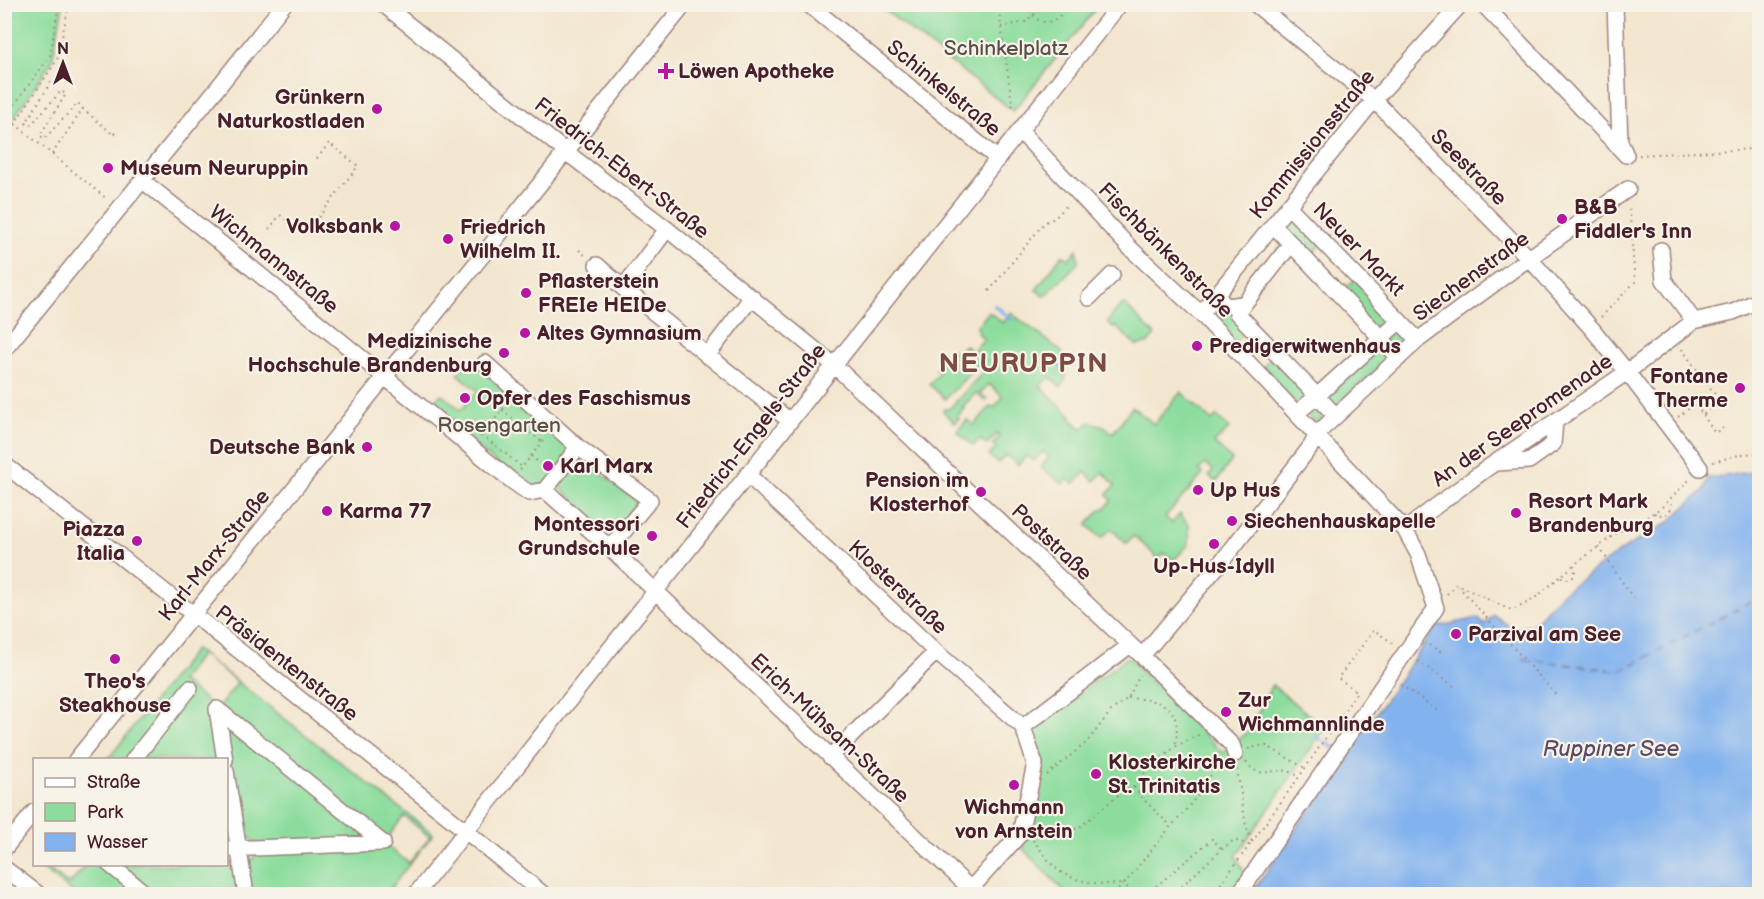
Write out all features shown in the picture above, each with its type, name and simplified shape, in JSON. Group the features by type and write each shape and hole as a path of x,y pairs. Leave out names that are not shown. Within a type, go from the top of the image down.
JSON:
{"street":[{"path":"4,350 284,4"},
{"name":"Friedrich-Ebert-Straße","path":"383,4 566,152 752,297 834,365"},
{"path":"566,152 685,4"},
{"name":"Schinkelstraße","path":"808,4 998,159"},
{"name":"Friedrich-Engels-Straße","path":"416,894 1120,4"},
{"name":"Seestraße","path":"1255,4 1374,100 1530,258 1627,372 1700,468"},
{"name":"Kommissionsstraße","path":"1201,314 1374,100 1461,4"},
{"path":"1483,4 1626,155"},
{"path":"1615,4 1620,142 1626,155"},
{"name":"Fischbänkenstraße","path":"1020,131 1131,249 1201,314 1297,413 1383,508 1406,530"},
{"name":"Karl-Marx-Straße","path":"77,758 566,152"},
{"name":"Wichmannstraße","path":"143,181 512,481 529,493 545,490"},
{"name":"Siechenstraße","path":"1144,659 1312,445 1317,434 1418,340 1628,189"},
{"name":"Neuer Markt","path":"1288,206 1418,340"},
{"path":"1273,225 1399,358"},
{"path":"623,288 667,229"},
{"path":"1219,333 1291,244"},
{"path":"1661,250 1664,280 1694,321"},
{"path":"597,265 790,421"},
{"path":"1089,298 1112,275"},
{"path":"1216,295 1226,306 1240,308 1282,360 1336,416"},
{"path":"707,356 752,297"},
{"name":"An der Seepromenade","path":"1406,530 1495,463 1627,372 1694,321 1733,312 1760,300"},
{"name":"Neuer Markt","path":"1297,413 1400,321"},
{"path":"1263,378 1282,360"},
{"path":"485,363 578,447 650,500 610,548"},
{"name":"Poststraße","path":"834,365 1130,645 1241,756"},
{"path":"1285,401 1304,382"},
{"path":"578,447 545,490 655,591"},
{"name":"Präsidentenstraße","path":"4,464 543,894"},
{"name":"Klosterstraße","path":"748,475 936,651 1023,727"},
{"path":"1239,894 1436,608 1418,554 1406,530"},
{"name":"Erich-Mühsam-Straße","path":"655,591 971,893"},
{"path":"971,893 1020,834 1035,764 1023,727 1130,645"},
{"path":"830,757 936,651"},
{"path":"134,758 190,688"},
{"path":"225,758 217,709 382,843 232,849"},
{"path":"228,797 232,849 246,894"},
{"path":"4,849 33,813"},
{"path":"111,866 146,894"},
{"path":"4,868 38,894"}],"path":[{"path":"10,111 7,28 11,4"},
{"path":"4,119 50,56 59,4"},
{"path":"4,139 57,60 69,4"},
{"path":"998,4 1013,110"},
{"path":"1029,4 1032,15 1042,22 1055,21 1063,13 1065,4"},
{"path":"1001,27 1025,22 1038,11"},
{"path":"51,82 26,123 30,126 62,91 66,94 40,135 44,139 78,103 114,135 115,130"},
{"path":"52,154 83,109"},
{"path":"15,124 107,199"},
{"path":"269,229 280,215 306,235 358,166 329,143 315,161"},
{"path":"1626,155 1753,149 1760,158"},
{"path":"1591,328 1635,282 1628,189"},
{"path":"989,291 1045,222 1055,218 1078,192"},
{"path":"1671,337 1720,401 1703,415"},
{"path":"472,448 516,393"},
{"path":"1667,424 1695,404 1715,433 1723,428"},
{"path":"502,410 543,442"},
{"path":"512,481 555,426"},
{"path":"482,435 522,467"},
{"path":"1456,584 1512,610 1534,599 1618,532 1638,523 1671,500 1700,468 1714,461 1742,454 1760,453"},
{"path":"531,456 556,476"},
{"path":"1653,513 1661,516 1668,514 1672,507 1671,500"},
{"path":"1599,547 1633,598"},
{"path":"1561,577 1568,579 1573,576 1574,565"},
{"path":"1436,608 1456,584"},
{"path":"1456,584 1558,697"},
{"path":"1213,894 1299,777 1357,692 1338,678 1374,630 1455,687"},
{"path":"1426,643 1445,654"},
{"path":"1029,790 1087,742 1111,711 1128,698 1144,659"},
{"path":"1398,683 1438,711"},
{"path":"1128,698 1146,699 1171,710 1177,721 1178,734 1175,747"},
{"path":"1134,894 1124,884 1110,885 1077,879 1058,870 1029,836 1062,835 1080,827 1118,795 1134,787 1140,777 1175,747 1213,727"},
{"path":"1114,894 1202,790 1222,757 1241,756 1259,746 1267,746 1305,768"},
{"path":"1241,756 1251,769 1258,772 1289,771 1299,777"},
{"path":"1241,756 1246,825 1250,844"},
{"path":"1134,787 1171,826"},
{"path":"1147,894 1212,839 1222,849"},
{"path":"1173,894 1234,840 1250,844"}],"green space":[{"path":"5,4 63,5 52,61 5,131"},
{"name":"Schinkelplatz","path":"878,5 1099,5 1013,111"},
{"path":"1289,212 1322,244 1312,254 1344,289 1355,279 1411,338 1316,423 1261,369 1271,358 1245,332 1234,343 1205,313 1220,293 1232,303 1284,242 1273,232","holes":["1291,244 1381,338 1317,396 1237,312"]},
{"path":"1077,249 1078,263 1045,296 1036,290 1062,255 1069,259"},
{"path":"1124,304 1155,335 1147,344 1136,345 1115,326 1113,328 1107,323 1118,308"},
{"path":"989,312 1003,323 1011,313 1061,351 1064,357 1065,381 1061,387 1050,377 1040,386 1082,429 1090,422 1104,426 1113,433 1132,407 1154,424 1181,392 1212,421 1217,416 1229,429 1214,443 1232,460 1216,482 1209,476 1213,470 1205,464 1199,470 1203,474 1165,517 1172,523 1180,514 1189,525 1189,544 1175,559 1173,560 1164,553 1159,559 1134,536 1126,543 1111,529 1101,538 1087,525 1112,500 1107,495 1115,485 1103,472 1094,481 1085,472 1074,484 1068,479 1063,484 1041,467 1049,457 1043,451 1034,461 1027,455 1018,465 1006,455 998,463 989,456 996,448 993,444 1000,437 997,434 986,445 980,439 973,446 957,431 967,420 974,425 991,406 994,408 1003,397 989,384 980,393 987,399 985,401 976,393 962,407 964,409 957,416 959,418 955,423 943,411 944,409 949,409 986,369 980,363 945,399 929,384 939,373 936,369 951,349 957,354 965,345 972,352 984,339 977,332 979,330 976,327"},
{"name":"Rosengarten","path":"470,360 574,448 550,482 531,487 519,477 516,480 429,407 441,394 461,410 478,391 458,374"},
{"path":"583,458 637,502 610,537 558,485"},
{"path":"195,649 217,666 201,654 181,681 217,709 238,682 433,834 386,894 75,894 38,866 44,866 69,885 85,866 228,866 228,860 242,871 262,848 234,825 228,832 228,758 109,758","holes":["404,816 430,837 409,863 383,843"]},
{"path":"1128,657 1223,753 1248,732 1272,685 1325,728 1236,856 1247,876 1233,894 1067,894 1023,849 1031,809 1031,797 1043,761 1031,729"}],"water":[{"name":"Ruppiner See","path":"1759,471 1759,894 1251,894 1436,627 1478,618 1484,625 1494,615 1513,629 1532,625 1562,593 1621,551 1669,522 1704,490 1709,478"}],"waterway":[{"path":"995,306 1011,319"},
{"path":"1053,358 1063,370"},
{"path":"1316,736 1320,739"},
{"path":"1325,742 1334,748"},
{"path":"1342,753 1347,757"}],"ferry route":[{"path":"1523,659 1620,671 1760,597"}],"place":[{"name":"Löwen Apotheke","path":"666,71"},
{"name":"Grünkern Naturkostladen","path":"377,109"},
{"name":"Museum Neuruppin","path":"108,168"},
{"name":"B&B Fiddler's Inn","path":"1562,219"},
{"name":"Volksbank","path":"395,226"},
{"name":"Friedrich Wilhelm II.","path":"448,239"},
{"name":"Pflasterstein FREIe HEIDe","path":"526,293"},
{"name":"Altes Gymnasium","path":"525,333"},
{"name":"Predigerwitwenhaus","path":"1197,346"},
{"name":"Medizinische Hochschule Brandenburg","path":"504,353"},
{"name":"Fontane Therme","path":"1740,388"},
{"name":"Opfer des Faschismus","path":"465,398"},
{"name":"Deutsche Bank","path":"367,447"},
{"name":"Karl Marx","path":"548,466"},
{"name":"Up Hus","path":"1198,490"},
{"name":"Pension im Klosterhof","path":"981,492"},
{"name":"Karma 77","path":"327,511"},
{"name":"Resort Mark Brandenburg","path":"1516,513"},
{"name":"Siechenhauskapelle","path":"1232,521"},
{"name":"Montessori Grundschule","path":"652,536"},
{"name":"Piazza Italia","path":"137,541"},
{"name":"Up-Hus-Idyll","path":"1214,544"},
{"name":"Parzival am See","path":"1456,634"},
{"name":"Theo's Steakhouse","path":"115,659"},
{"name":"Zur Wichmannlinde","path":"1226,712"},
{"name":"Klosterkirche St. Trinitatis","path":"1096,774"},
{"name":"Wichmann von Arnstein","path":"1014,785"}],"district":[{"name":"NEURUPPIN","path":"1024,363"}]}
